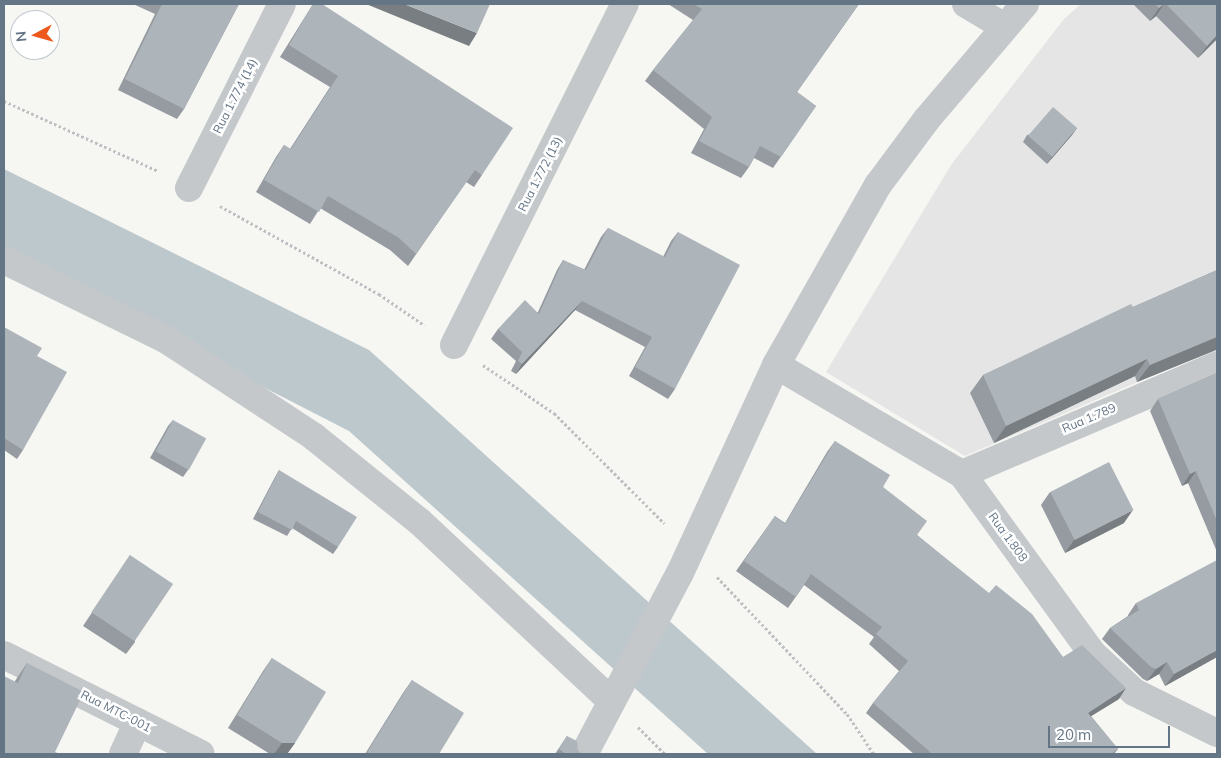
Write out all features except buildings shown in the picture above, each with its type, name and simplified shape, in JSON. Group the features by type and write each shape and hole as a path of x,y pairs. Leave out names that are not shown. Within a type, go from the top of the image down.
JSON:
{"street":[{"name":"Rua 1.774 (14)","path":"189,188 282,4"},
{"name":"Rua 1.772 (13)","path":"454,345 625,4"},
{"path":"966,4 1003,26"},
{"path":"584,754 686,562 776,365 878,185 1003,26 1025,4"},
{"path":"4,260 167,340 313,436 420,522 614,695"},
{"name":"Rua 1.808","path":"776,365 962,474 1093,654 1134,692 1217,734"},
{"name":"Rua 1.789","path":"962,474 1217,365"},
{"name":"Rua MTC-001","path":"4,654 201,754"},
{"path":"123,754 138,722"}],"path":[{"path":"4,101 189,188 379,294 554,413 686,562 847,714 874,754"}],"shaded area":[{"path":"1081,4 1217,4 1217,348 965,456 826,372 951,165 1064,19"},
{"path":"4,169 369,350 817,754 708,754 349,431 4,254"}]}
